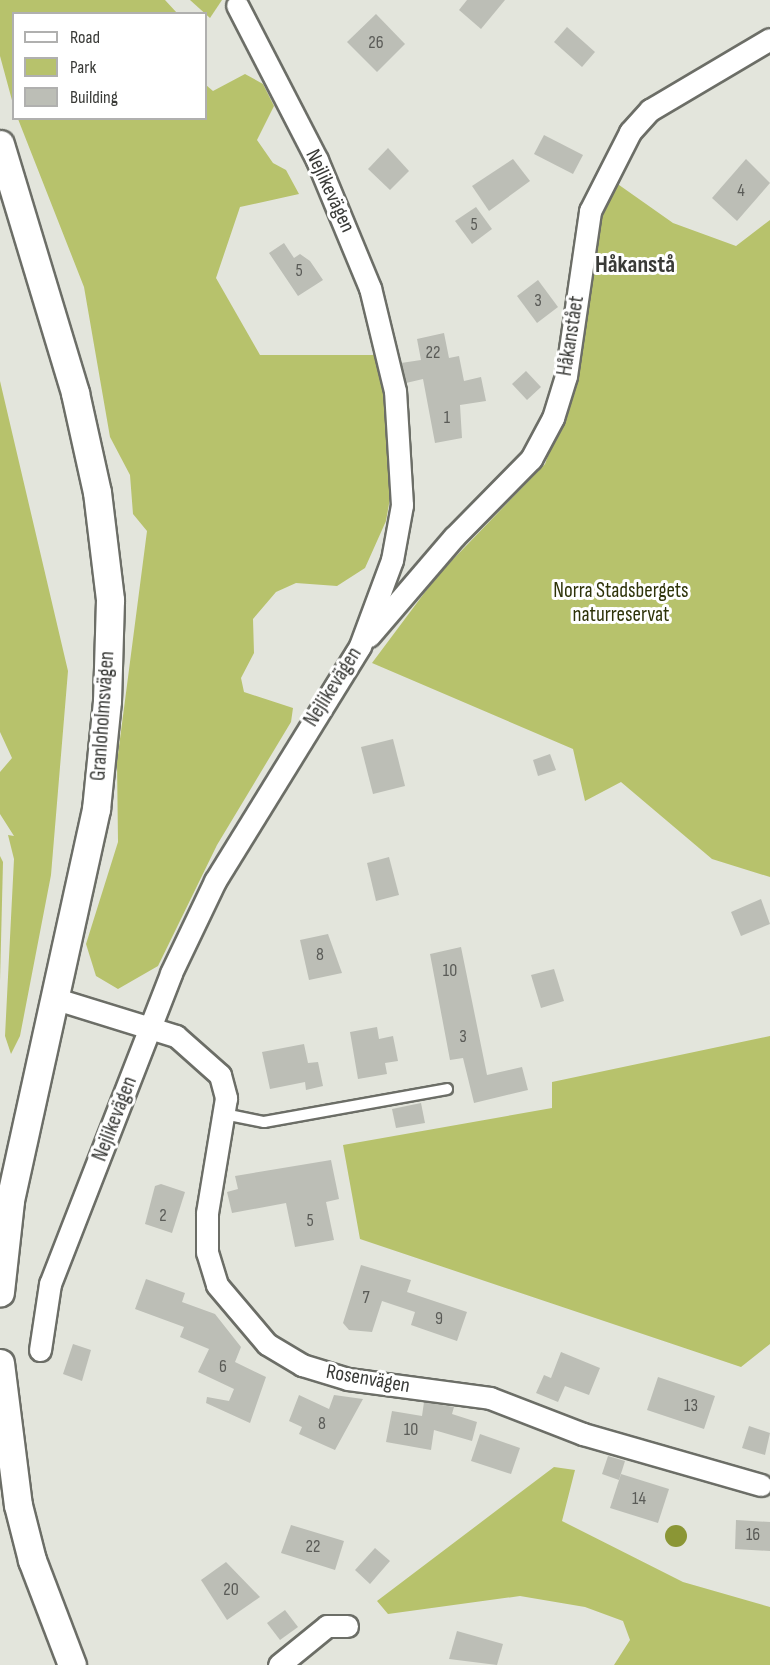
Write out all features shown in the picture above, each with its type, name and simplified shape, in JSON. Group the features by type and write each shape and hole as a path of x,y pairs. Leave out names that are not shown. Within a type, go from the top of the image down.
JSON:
{"street":[{"name":"Nejlikevägen","path":"40,1350 50,1284 151,1027 215,881 360,646 392,560 402,504 395,391 353,240 237,5"},
{"name":"Håkanstået","path":"360,646 454,537 531,459 553,418 566,376 590,211 630,132 650,110 770,39"},
{"name":"Granloholmsvägen","path":"0,144 72,381 97,492 110,600 107,701 96,809 10,1201 0,1292"},
{"name":"Rosenvägen","path":"53,998 176,1036 220,1075 224,1114 207,1213 207,1252 218,1285 267,1344 302,1365 348,1379 490,1398 583,1434 761,1485"},
{"path":"0,1363 18,1505 32,1560 72,1665"},
{"path":"279,1665 327,1626 346,1626"}],"lane":[{"path":"224,1114 264,1122 447,1089"}],"green space":[{"path":"0,0 165,0 176,12 12,12 12,100 0,56"},
{"path":"190,0 222,0 210,18 207,12 203,12"},
{"path":"245,74 263,84 274,106 257,140 273,163 286,170 299,194 240,207 216,278 260,355 378,355 393,419 392,487 386,521 365,568 337,586 296,583 276,592 253,619 254,653 241,678 244,692 293,708 291,722 217,845 158,966 118,989 96,976 86,944 118,842 117,762 147,531 133,514 130,475 110,437 84,287 18,120 207,120 207,86 213,91"},
{"name":"Norra Stadsbergets naturreservat","path":"612,180 673,223 736,246 770,220 770,877 712,859 621,782 585,801 573,749 372,663 437,576 545,464 577,377 598,217"},
{"path":"0,381 68,671 51,875 20,1036 11,1054 5,1036 14,859 8,835 14,836 0,814 0,772 12,758 0,732"},
{"path":"0,856 3,862 0,981"},
{"path":"770,1036 770,1344 741,1367 360,1239 343,1145 552,1108 552,1082"},
{"path":"554,1467 575,1470 562,1521 683,1582 770,1607 770,1665 614,1665 630,1640 623,1621 585,1607 520,1596 388,1614 377,1601"}],"shaded area":[{"path":"676,1525 684,1528 687,1536 684,1544 676,1547 668,1544 665,1536 668,1528"}],"building":[{"path":"467,0 505,0 481,29 459,10"},
{"path":"376,14 405,44 377,72 347,42"},
{"path":"567,27 595,52 582,67 554,42"},
{"path":"544,135 583,155 573,174 534,154"},
{"path":"388,148 409,171 390,190 368,169"},
{"path":"513,159 530,181 489,211 472,186"},
{"path":"746,159 770,183 737,221 712,198"},
{"path":"476,207 492,229 472,244 455,221"},
{"path":"284,243 294,258 300,254 310,261 323,280 298,296 269,253"},
{"path":"538,280 558,307 537,323 517,296"},
{"path":"444,333 449,358 459,356 464,381 481,377 486,401 460,405 462,438 435,443 423,379 406,383 401,363 421,360 417,339"},
{"path":"526,371 541,387 527,400 512,384"},
{"path":"393,739 405,786 373,794 361,747"},
{"path":"550,754 556,770 538,776 533,760"},
{"path":"389,857 399,895 376,901 367,863"},
{"path":"761,899 770,924 741,936 731,912"},
{"path":"328,934 342,973 309,980 300,940"},
{"path":"461,947 487,1075 522,1067 528,1090 474,1103 463,1058 450,1060 430,954"},
{"path":"554,969 564,1001 541,1008 531,975"},
{"path":"377,1027 379,1039 393,1036 398,1061 385,1063 387,1074 358,1079 350,1032"},
{"path":"304,1044 308,1063 318,1062 323,1086 306,1090 305,1082 270,1089 262,1052"},
{"path":"421,1103 425,1123 396,1128 392,1109"},
{"path":"331,1160 339,1199 326,1202 334,1240 295,1247 286,1203 232,1213 227,1192 238,1189 235,1176"},
{"path":"161,1184 185,1192 172,1233 145,1224 155,1186"},
{"path":"361,1265 411,1280 407,1292 467,1312 457,1341 411,1325 415,1312 382,1301 372,1332 349,1330 343,1323"},
{"path":"146,1279 185,1293 182,1302 215,1314 241,1347 235,1362 266,1377 250,1423 206,1403 207,1397 229,1401 234,1389 198,1372 209,1349 180,1337 184,1327 135,1309"},
{"path":"73,1344 91,1350 82,1381 63,1374"},
{"path":"561,1352 600,1368 589,1395 565,1386 558,1402 536,1393 544,1375 551,1378"},
{"path":"658,1377 715,1396 704,1429 647,1410"},
{"path":"299,1395 329,1409 334,1395 363,1399 335,1450 299,1434 302,1427 289,1421"},
{"path":"424,1402 454,1407 452,1414 477,1422 472,1441 434,1430 431,1450 386,1442 392,1411 422,1416"},
{"path":"749,1426 770,1433 765,1455 742,1448"},
{"path":"480,1434 520,1448 511,1474 471,1461"},
{"path":"608,1456 625,1461 619,1480 602,1474"},
{"path":"621,1474 669,1489 658,1523 610,1508"},
{"path":"736,1520 770,1522 770,1551 735,1549"},
{"path":"291,1525 344,1541 335,1570 281,1553"},
{"path":"375,1548 390,1561 370,1584 355,1570"},
{"path":"226,1562 260,1597 227,1620 201,1580"},
{"path":"285,1610 298,1627 280,1640 267,1623"},
{"path":"457,1631 503,1644 497,1665 449,1659"}],"district":[{"name":"Håkanstå","path":"635,265"}]}
